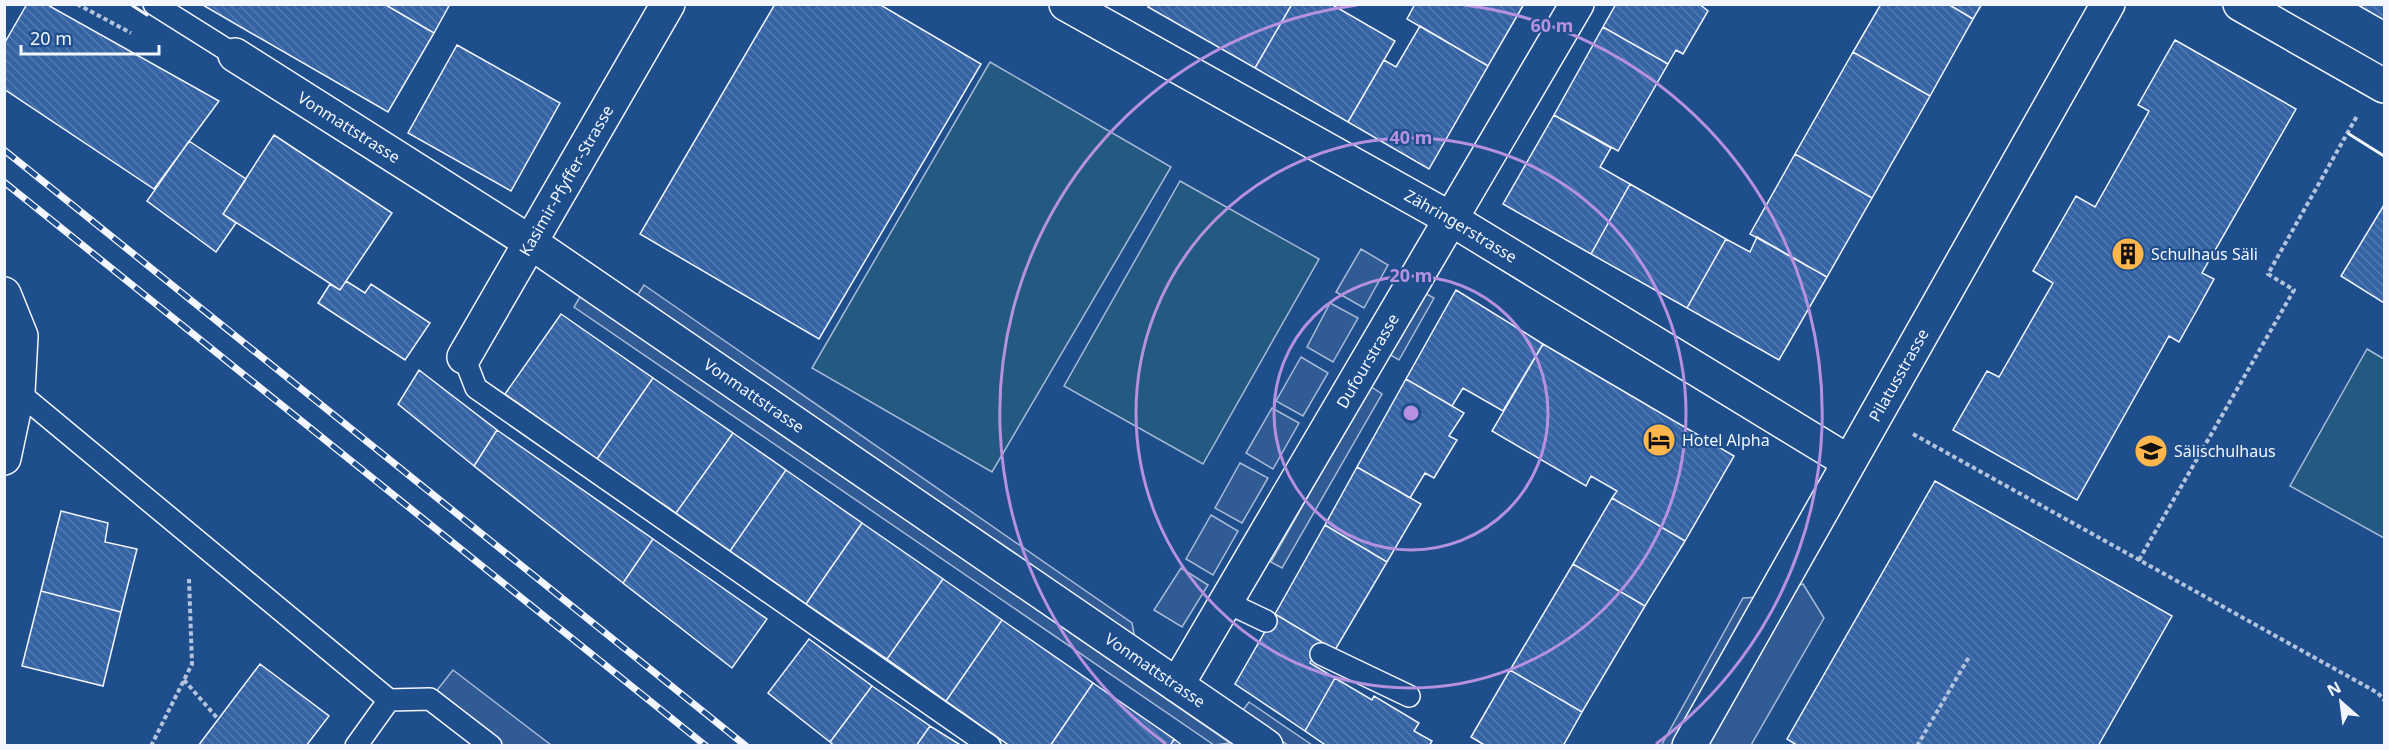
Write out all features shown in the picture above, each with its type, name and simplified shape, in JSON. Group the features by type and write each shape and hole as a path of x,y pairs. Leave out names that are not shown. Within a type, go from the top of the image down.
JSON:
{"street":[{"name":"Kasimir-Pfyffer-Strasse","path":"464,357 668,4"},
{"name":"Zähringerstrasse","path":"1066,4 1451,219 1849,462"},
{"name":"Dufourstrasse","path":"1177,685 1576,4"},
{"name":"Pilatusstrasse","path":"1689,746 2108,4"},
{"path":"2240,4 2380,83"},
{"name":"Vonmattstrasse","path":"235,55 530,242 1266,746"},
{"path":"4,294 21,336 18,392 4,458"}],"lane":[{"path":"154,4 235,55"},
{"path":"464,357 476,388 990,746"},
{"path":"18,392 389,700 430,699 491,746"},
{"path":"1226,602 1266,621"},
{"path":"1321,654 1409,696"},
{"path":"356,746 389,700"}],"path":[{"path":"2139,560 2294,290 2268,274 2380,83"},
{"path":"1876,413 2378,693 2385,700"},
{"path":"151,746 192,664 189,578 210,552"},
{"path":"1917,746 1969,657"},
{"path":"184,680 218,719"}],"shaded area":[{"path":"990,62 1171,167 992,472 812,368"},
{"path":"1180,181 1319,259 1203,464 1064,386"},
{"path":"1361,249 1388,265 1364,308 1336,292"},
{"path":"644,285 1132,623 1135,639 637,296"},
{"path":"1423,292 1434,298 1399,360 1389,354"},
{"path":"581,295 1230,743 1214,745 574,307"},
{"path":"1330,303 1358,318 1333,362 1307,347"},
{"path":"2367,349 2384,359 2384,538 2290,486"},
{"path":"1301,357 1328,373 1303,416 1276,401"},
{"path":"1370,386 1382,394 1282,568 1271,562"},
{"path":"1272,408 1299,423 1273,469 1246,453"},
{"path":"1240,463 1268,478 1242,523 1215,508"},
{"path":"1211,515 1238,531 1213,575 1186,559"},
{"path":"1181,568 1208,585 1182,627 1154,610"},
{"path":"1803,584 1824,618 1751,745 1661,746 1743,598 1761,597"},
{"path":"453,670 551,745 491,745 430,699"},
{"path":"1249,702 1312,745 1288,745 1241,713"}],"building":[{"path":"27,4 46,4 219,101 154,189 4,89 4,44"},
{"path":"201,4 384,4 434,33 388,112"},
{"path":"384,4 450,4 434,33"},
{"path":"775,4 879,4 981,64 819,339 640,234"},
{"path":"1150,4 1292,4 1255,68 1148,7"},
{"path":"1292,4 1331,4 1395,41 1348,122 1255,68"},
{"path":"1415,4 1524,4 1488,66 1407,19"},
{"path":"1616,4 1699,4 1708,11 1683,54 1676,50 1668,64 1603,27"},
{"path":"1881,4 1948,4 1973,19 1930,96 1853,52"},
{"path":"1948,4 1982,4 1973,19"},
{"path":"2356,4 2384,4 2384,20"},
{"path":"1420,26 1488,66 1429,169 1348,122 1384,60 1396,67"},
{"path":"1603,27 1668,64 1618,151 1554,115"},
{"name":"Schulhaus Säli","path":"2175,40 2296,109 2202,273 2214,279 2197,310 2179,342 2169,336 2077,500 1953,430 1987,371 1999,377 2053,283 2033,271 2076,196 2095,207 2149,111 2138,105"},
{"path":"457,45 560,103 511,191 408,133"},
{"path":"1853,52 1930,96 1872,198 1795,154"},
{"path":"1554,115 1611,148 1600,167 1630,184 1591,254 1503,204"},
{"path":"274,135 392,213 340,290 223,214"},
{"path":"189,141 246,179 223,214 236,223 216,252 147,201"},
{"path":"1795,154 1872,198 1827,277 1750,234"},
{"path":"1630,184 1726,239 1687,308 1591,254"},
{"path":"2384,205 2384,303 2341,276"},
{"path":"1757,237 1827,277 1779,360 1687,308 1726,239 1750,252"},
{"path":"346,281 365,293 371,284 430,323 405,360 318,303 330,284 340,290"},
{"path":"1456,290 1543,344 1503,411 1463,388 1452,406 1406,379"},
{"path":"561,314 653,378 597,459 505,394"},
{"path":"1543,344 1734,456 1685,541 1612,498 1617,491 1591,476 1586,486 1492,431"},
{"path":"419,370 497,430 474,466 398,404"},
{"path":"653,378 733,433 676,513 597,459"},
{"path":"1406,379 1464,413 1449,436 1457,440 1434,478 1425,473 1410,498 1357,467"},
{"path":"497,430 653,539 623,583 474,466"},
{"path":"733,433 786,470 730,551 676,513"},
{"path":"1357,467 1421,504 1387,562 1325,525"},
{"path":"786,470 862,523 806,604 730,551"},
{"path":"1935,481 2172,616 2098,746 1798,746 1787,739"},
{"path":"1612,498 1685,541 1645,606 1573,564"},
{"path":"61,511 108,523 105,542 137,549 121,612 41,591"},
{"path":"862,523 943,579 887,659 806,604"},
{"path":"1325,525 1387,562 1335,650 1275,614"},
{"path":"653,539 767,619 732,668 623,583"},
{"path":"1573,564 1645,606 1582,712 1510,670"},
{"path":"943,579 1002,620 946,701 887,659"},
{"path":"41,591 121,612 103,686 22,666"},
{"path":"1275,614 1322,642 1310,663 1335,678 1305,731 1235,684"},
{"path":"1002,620 1093,683 1050,746 1010,746 946,701"},
{"path":"809,639 872,686 830,742 768,693"},
{"path":"260,664 329,716 306,746 198,746"},
{"path":"1510,670 1582,712 1563,746 1486,746 1471,737"},
{"path":"1335,678 1372,700 1374,696 1419,723 1414,731 1432,741 1429,746 1327,746 1305,731"},
{"path":"1093,683 1174,739 1170,746 1050,746"},
{"path":"872,686 930,726 916,746 834,746 830,742"},
{"path":"930,726 962,746 916,746"},
{"path":"1174,739 1183,746 1170,746"}],"railway":[{"path":"4,150 746,746"},
{"path":"4,182 706,746"}],"wall":[{"path":"130,4 147,15"},
{"path":"2349,134 2384,156"}],"place":[{"name":"Schulhaus Säli","path":"2128,254"},
{"name":"Hotel Alpha","path":"1659,440"},
{"name":"Sälischulhaus","path":"2151,451"}]}
